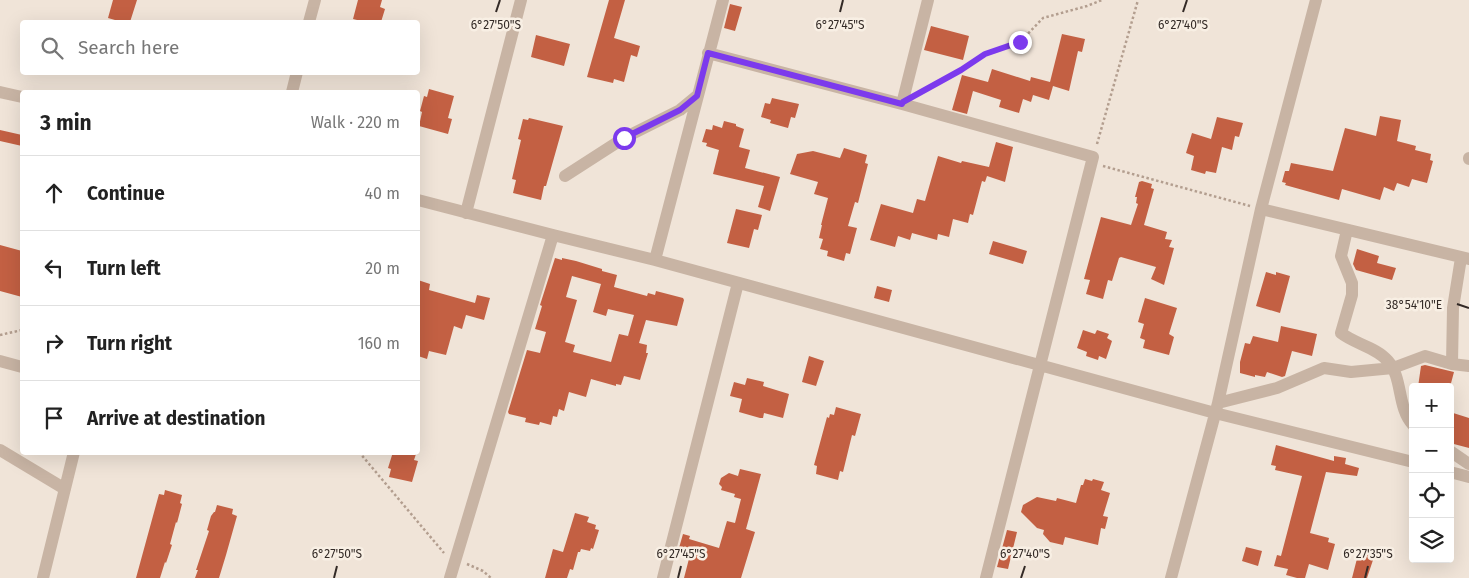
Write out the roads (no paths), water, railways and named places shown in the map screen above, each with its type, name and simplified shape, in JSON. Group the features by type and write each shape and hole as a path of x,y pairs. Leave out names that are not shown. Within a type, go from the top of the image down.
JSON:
{"street":[{"path":"310,20 315,0"},
{"path":"466,213 521,0"},
{"path":"655,260 723,0"},
{"path":"902,103 928,0"},
{"path":"1171,578 1216,408 1261,209 1316,0"},
{"path":"708,53 902,103 1092,160 986,578"},
{"path":"292,90 296,75"},
{"path":"0,92 20,97"},
{"path":"565,176 624,138 680,110 697,96"},
{"path":"420,201 655,260 1040,365 1216,408 1409,461"},
{"path":"1261,209 1465,258 1453,308 1452,364"},
{"path":"1348,230 1341,256 1352,283 1352,289 1341,334 1381,354 1387,359 1393,368 1409,420"},
{"path":"450,578 553,235"},
{"path":"663,578 738,284"},
{"path":"1216,408 1278,388 1324,368 1351,372 1393,368 1425,356 1452,364 1469,366"},
{"path":"0,361 20,366"},
{"path":"0,450 64,489"},
{"path":"1454,454 1469,464"},
{"path":"43,578 73,455"},
{"path":"1454,473 1469,477"}]}
